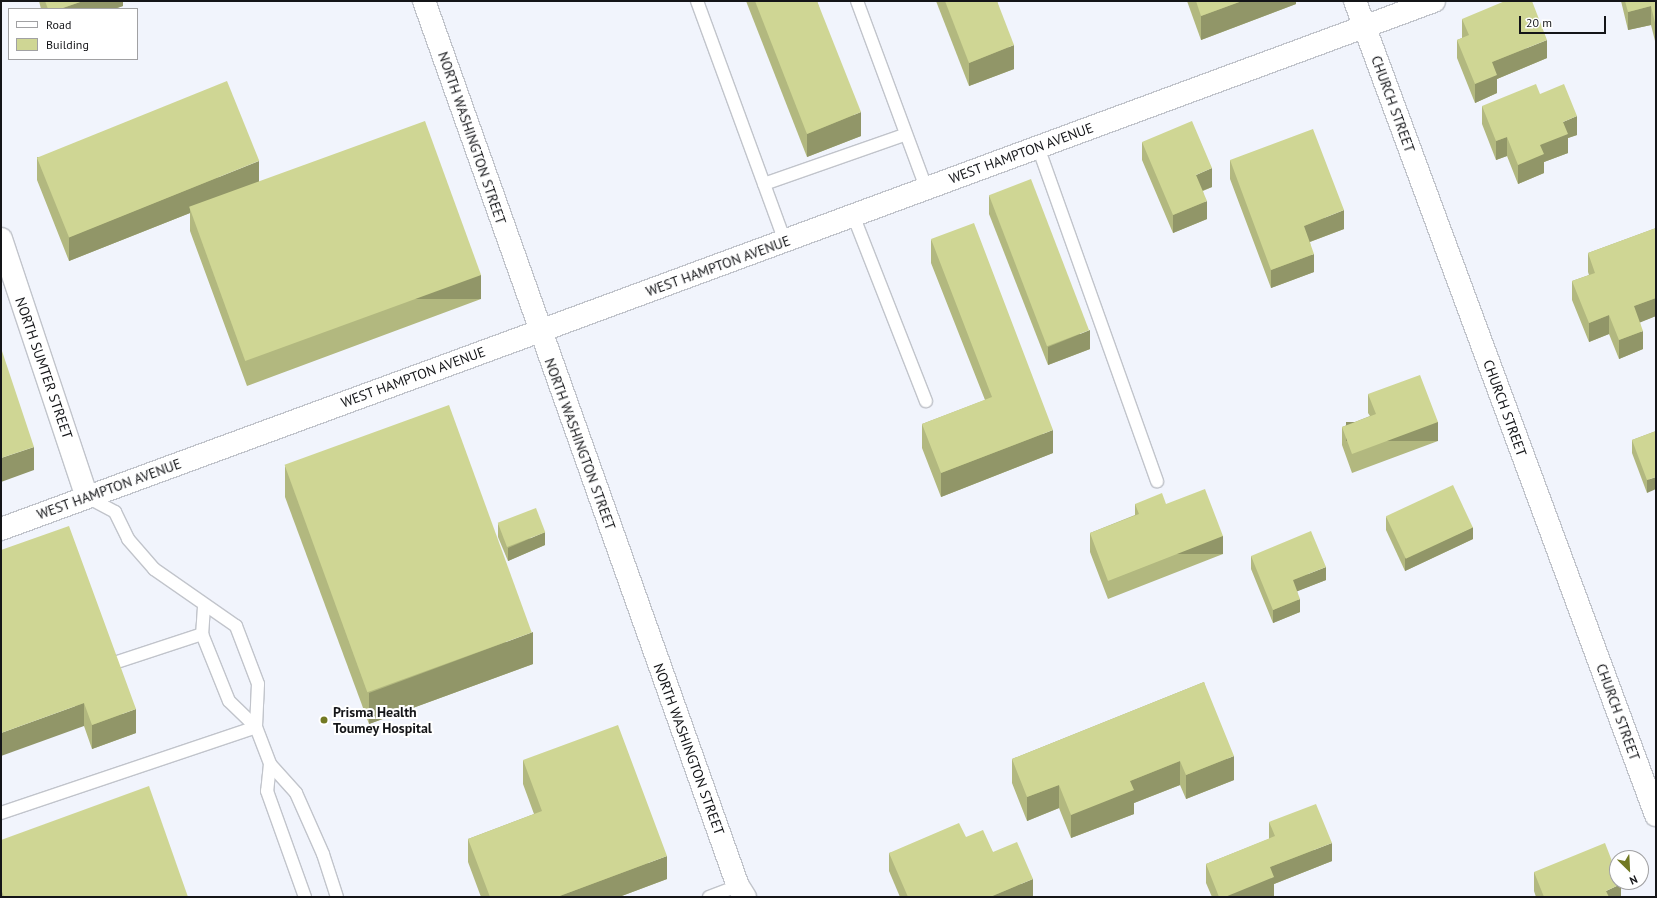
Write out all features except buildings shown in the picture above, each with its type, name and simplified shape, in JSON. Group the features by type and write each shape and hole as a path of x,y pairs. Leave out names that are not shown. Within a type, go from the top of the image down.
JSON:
{"street":[{"name":"CHURCH STREET","path":"1355,1 1656,815"},
{"name":"WEST HAMPTON AVENUE","path":"1,529 540,332 1364,25 1434,1"},
{"name":"NORTH WASHINGTON STREET","path":"426,2 737,894"},
{"name":"NORTH SUMTER STREET","path":"1,239 88,497"}],"lane":[{"path":"697,1 785,241"},
{"path":"857,1 904,134 926,188"},
{"path":"764,184 904,134"},
{"path":"1038,147 1157,481"},
{"path":"853,215 926,402"},
{"path":"88,497 116,512 128,539 154,569 204,607 236,626 258,684 256,727 270,764 296,793 324,854 337,897"},
{"path":"204,607 202,634 229,701 256,727"},
{"path":"111,664 202,634"},
{"path":"1,813 256,727"},
{"path":"270,764 267,792 305,897"},
{"path":"709,897 737,894"}],"place":[{"name":"Prisma Health Toumey Hospital","path":"324,720"}]}
